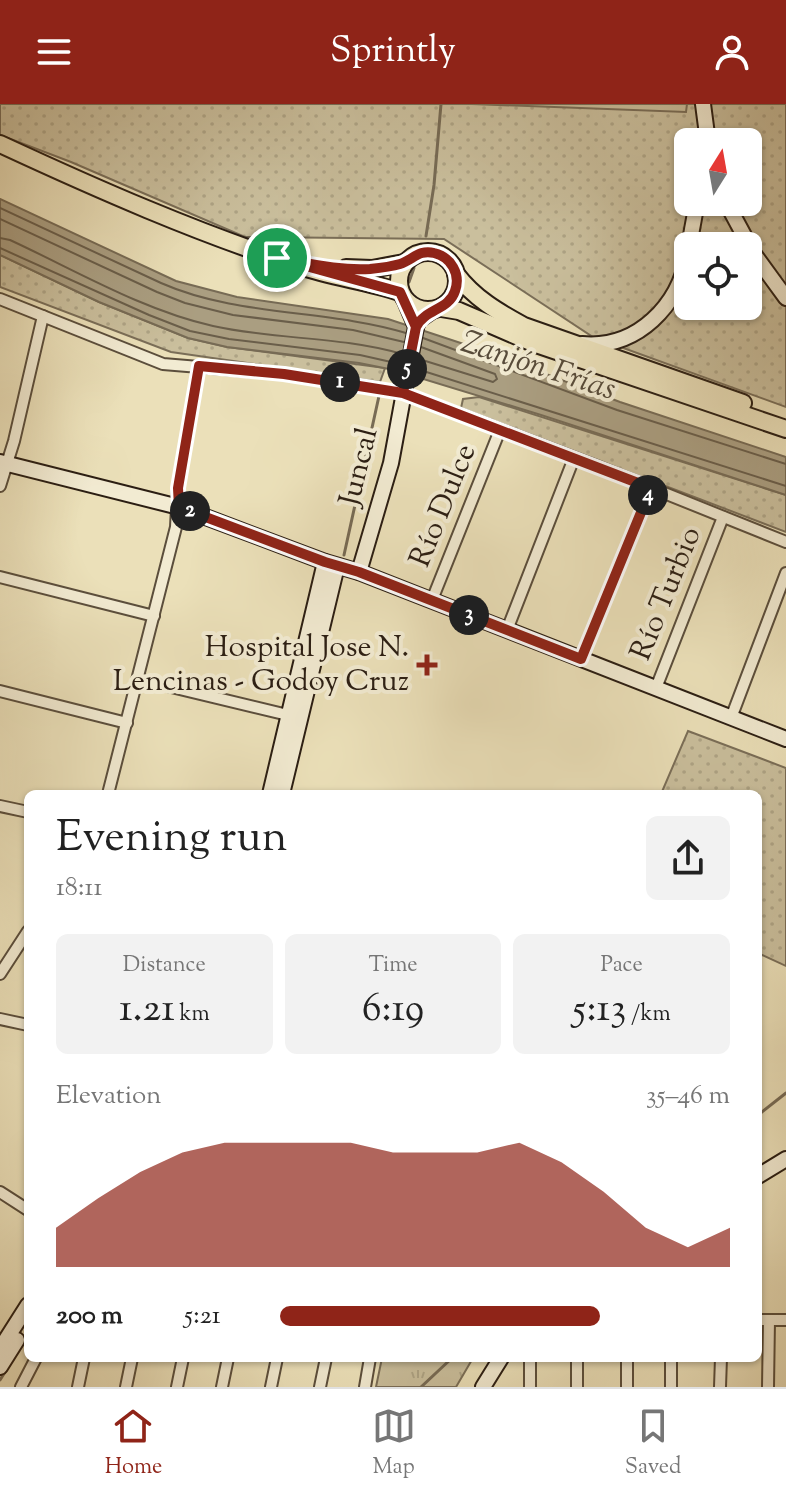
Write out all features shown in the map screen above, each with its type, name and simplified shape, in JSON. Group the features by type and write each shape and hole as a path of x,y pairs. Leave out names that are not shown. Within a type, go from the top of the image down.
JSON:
{"main road":[{"path":"0,144 137,204 277,258 403,296"},
{"path":"277,258 358,269 404,263 420,253 429,252 446,259 470,291 498,313 524,326 786,418"},
{"path":"404,263 398,282 403,296 413,307 459,311 533,343 786,429"},
{"path":"436,310 454,295 456,274"}],"street":[{"path":"703,104 706,128"},
{"path":"734,216 754,254 786,298"},
{"path":"403,296 416,327"},
{"path":"570,343 595,345 619,340 651,322 674,296"},
{"path":"0,299 163,364 284,374 403,393 786,542"},
{"path":"416,327 419,320 436,310"},
{"path":"0,486 43,316"},
{"name":"Juncal","path":"359,572 391,463 416,327"},
{"path":"109,790 176,527 178,488 199,366"},
{"name":"Río Dulce","path":"432,600 500,430"},
{"path":"507,630 574,458"},
{"path":"4,463 179,507 359,572 786,739"},
{"path":"581,659 651,488"},
{"name":"Río Turbio","path":"656,688 723,517"},
{"path":"283,790 295,716 331,564"},
{"path":"731,718 786,573"},
{"path":"0,577 154,616"},
{"path":"138,679 295,716"},
{"path":"0,691 127,723"},
{"path":"271,790 295,716"},
{"path":"0,806 24,811"},
{"path":"0,974 24,937"},
{"path":"0,1019 24,1024"},
{"path":"762,1174 786,1159"},
{"path":"0,1192 24,1207"},
{"path":"0,1349 24,1311"},
{"path":"768,1387 764,1320 786,1320"},
{"path":"0,1367 24,1329"},
{"path":"21,1387 34,1362"},
{"path":"78,1387 83,1362"},
{"path":"126,1387 131,1362"},
{"path":"177,1387 182,1362"},
{"path":"222,1387 227,1362"},
{"path":"271,1387 276,1362"},
{"path":"320,1387 325,1362"},
{"path":"365,1387 369,1362"},
{"path":"483,1387 499,1362"},
{"path":"530,1362 530,1387"},
{"path":"577,1362 577,1387"},
{"path":"627,1362 627,1387"},
{"path":"671,1362 671,1387"},
{"path":"720,1387 721,1362"}],"green space":[{"path":"0,104 786,104 786,407 593,337 444,239 245,237 0,135"},
{"path":"472,104 687,104 686,112"},
{"path":"0,255 99,302 188,338 227,347 385,368 380,382 171,352 0,287"},
{"path":"479,397 786,495 786,532 461,408 463,399"},
{"path":"688,731 786,768 786,966 762,955 762,790 663,790"},
{"path":"381,1362 471,1362 456,1387 376,1387"}],"water":[{"path":"0,199 176,281 237,297 388,319 488,352 620,402 786,457 786,495 394,370 227,347 188,338 99,302 0,255"}],"waterway":[{"path":"426,236 441,104"},
{"path":"409,282 414,268"},
{"path":"344,555 379,396"},
{"path":"762,1112 786,1093"},
{"path":"21,1346 24,1342"},
{"path":"421,1387 448,1362"},
{"path":"0,1380 7,1369"}],"place":[{"name":"Hospital Jose N. Lencinas - Godoy Cruz","path":"427,665"}],"route":[{"path":"277,258 358,269 404,263 420,253 438,254 453,266 456,289 446,304 419,320 403,393 651,488 581,659 359,572 179,507 178,488 199,366 284,374 403,393 406,374 416,327 400,292 277,258"}],"water label":[{"name":"Zanjón Frías","path":"538,367"}]}
